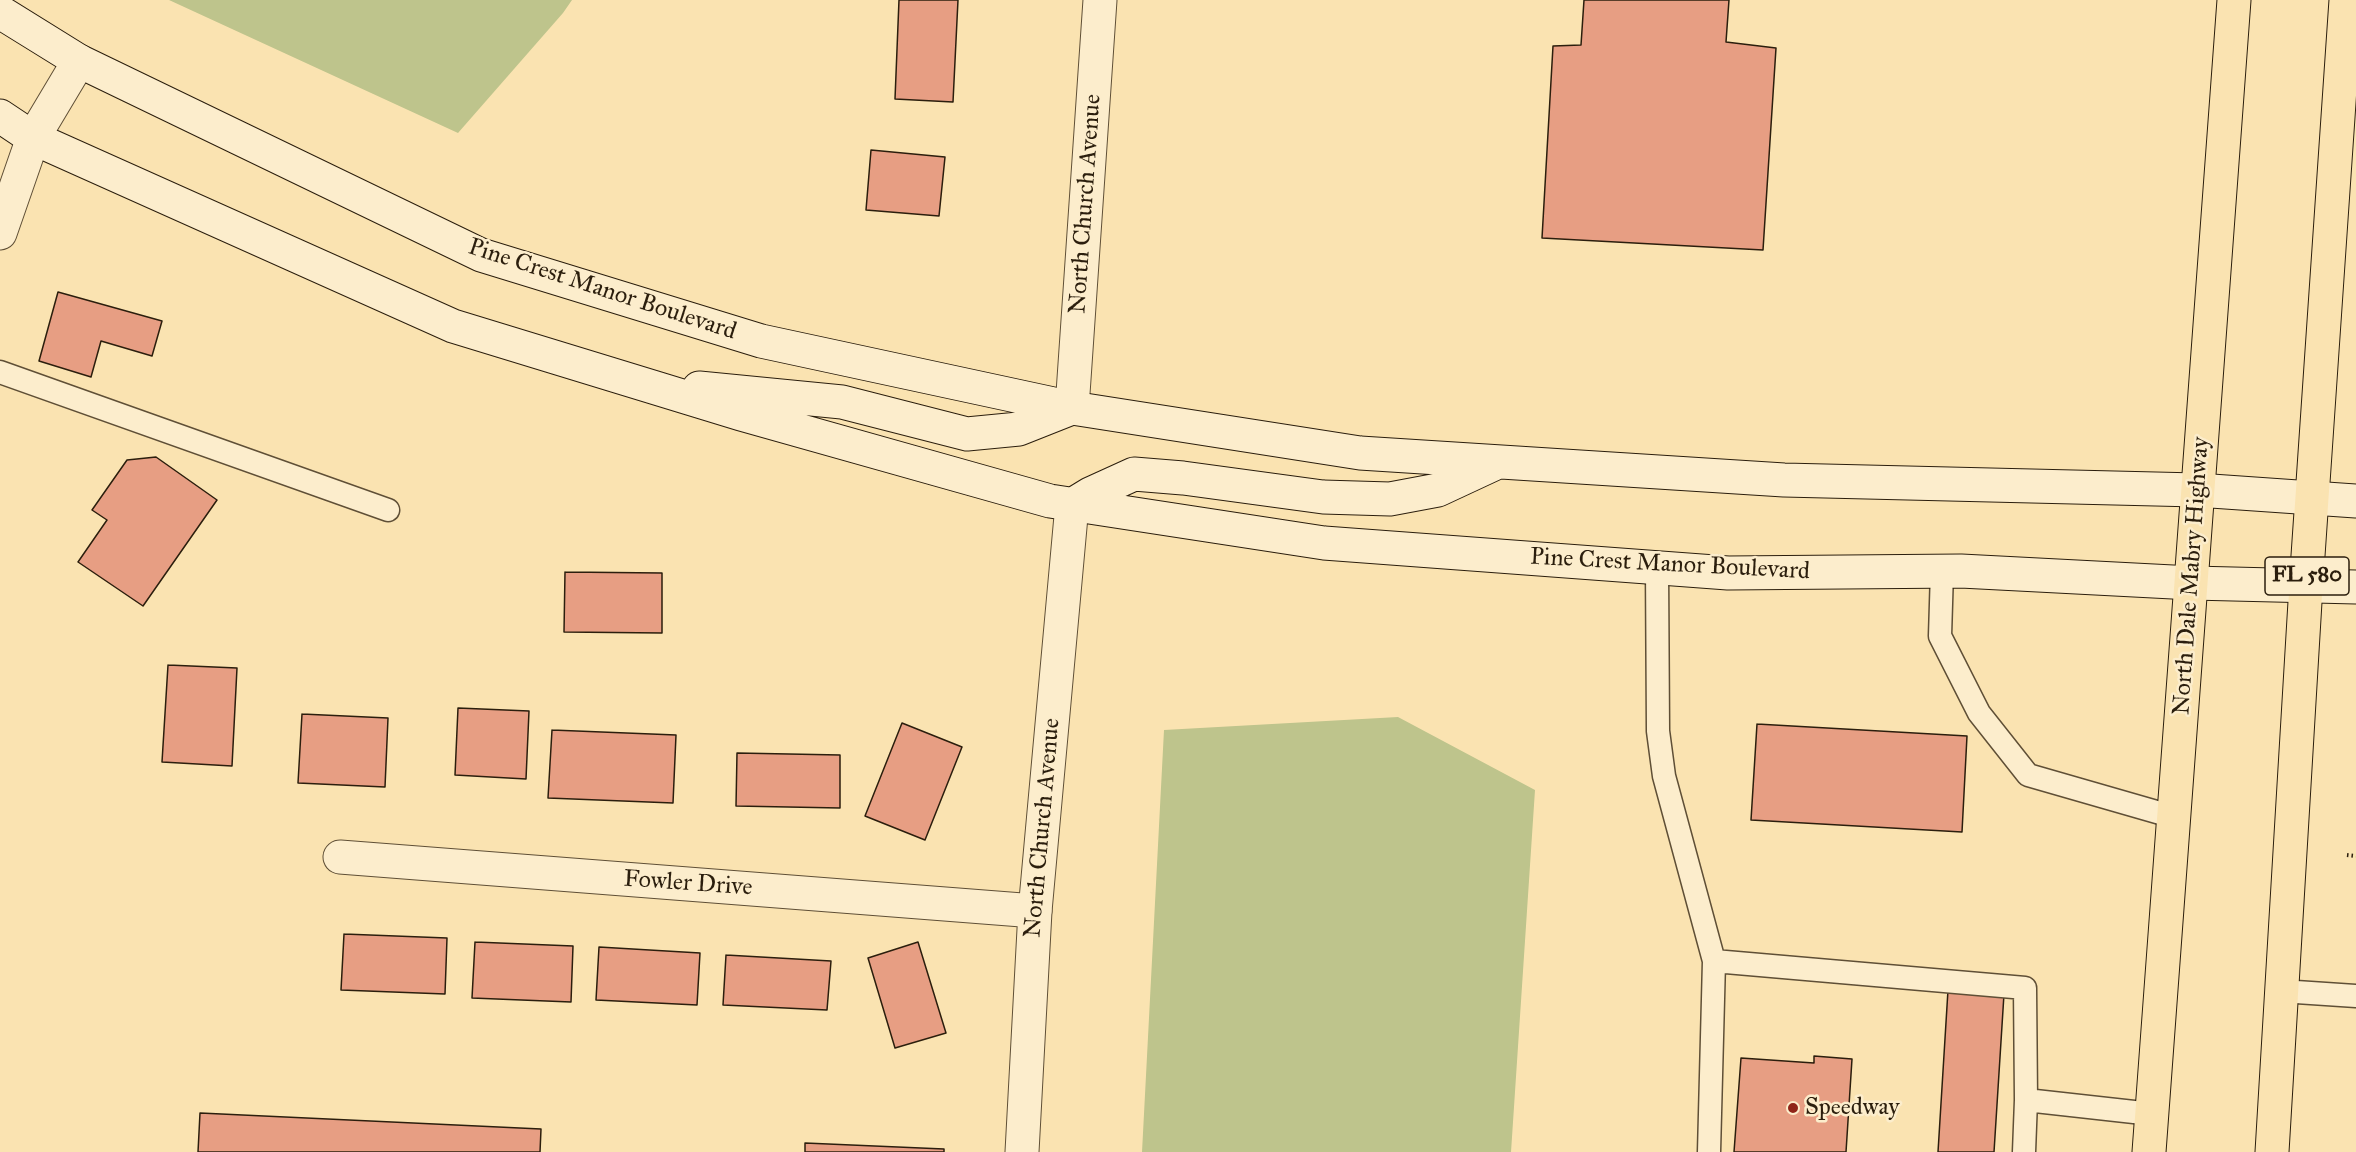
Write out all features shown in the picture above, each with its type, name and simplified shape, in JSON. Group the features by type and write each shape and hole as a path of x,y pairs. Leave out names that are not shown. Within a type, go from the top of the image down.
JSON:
{"main road":[{"name":"North Church Avenue","path":"1072,408 1100,0"},
{"name":"North Dale Mabry Highway","path":"2149,1152 2234,0"},
{"name":"FL 580","path":"2272,1152 2312,498 2346,152 2346,0"},
{"name":"Pine Crest Manor Boulevard","path":"0,12 79,61 481,255 761,341 1072,408 1360,453 1784,480 2197,490 2356,501"},
{"path":"0,233 33,138 79,61"},
{"name":"Pine Crest Manor Boulevard","path":"0,116 33,138 453,326 641,384 1050,501 1323,543 1728,573 1942,571 2192,583 2356,587"},
{"name":"Pine Crest Manor Boulevard","path":"641,384 736,390 842,402 967,434 1019,429 1072,408"},
{"name":"Pine Crest Manor Boulevard","path":"1072,505 1134,474 1183,478 1323,497 1390,499 1438,490 1498,462"},
{"name":"North Church Avenue","path":"1022,1152 1035,911 1072,505"},
{"name":"Fowler Drive","path":"340,857 1035,911"}],"lane":[{"path":"0,372 388,510"},
{"path":"1657,568 1658,731 1664,776 1714,960 1709,1152"},
{"path":"1942,571 1940,636 1979,713 2028,775 2174,817"},
{"path":"1714,960 2025,988 2024,1152"},
{"path":"2281,991 2356,996"},
{"path":"2026,1100 2152,1114"}],"path":[{"path":"2347,855 2356,856"}],"green space":[{"path":"169,0 572,0 458,133"},
{"path":"1398,717 1535,790 1511,1152 1142,1152 1164,730"}],"building":[{"path":"899,0 958,0 953,102 895,99"},
{"path":"1584,0 1729,0 1726,42 1776,48 1763,250 1542,238 1553,46 1581,45"},
{"path":"871,150 945,157 939,216 866,210"},
{"path":"58,292 162,321 152,356 101,341 91,377 39,361"},
{"path":"156,457 217,500 143,606 78,562 107,520 92,510 127,460"},
{"path":"565,572 662,573 662,633 564,632"},
{"path":"168,665 237,668 232,766 162,762"},
{"path":"458,708 529,711 526,779 455,775"},
{"path":"302,714 388,718 385,787 298,783"},
{"path":"902,723 962,747 925,840 865,816"},
{"path":"1757,724 1967,736 1962,832 1751,820"},
{"path":"552,730 676,735 673,803 548,798"},
{"path":"737,753 840,755 840,808 736,806"},
{"path":"344,934 447,938 445,994 341,990"},
{"path":"475,942 573,946 571,1002 472,998"},
{"path":"918,942 946,1033 895,1048 868,958"},
{"path":"599,947 700,953 697,1005 596,1000"},
{"path":"726,955 831,961 827,1010 723,1005"},
{"name":"Speedway","path":"1948,990 2004,994 1994,1152 1938,1152"},
{"name":"Speedway","path":"1814,1056 1852,1059 1846,1152 1734,1152 1741,1058 1814,1063"},
{"path":"200,1113 541,1129 540,1152 198,1152"},
{"path":"805,1143 944,1149 944,1152 805,1152"}],"place":[{"name":"Speedway","path":"1793,1108"}]}
